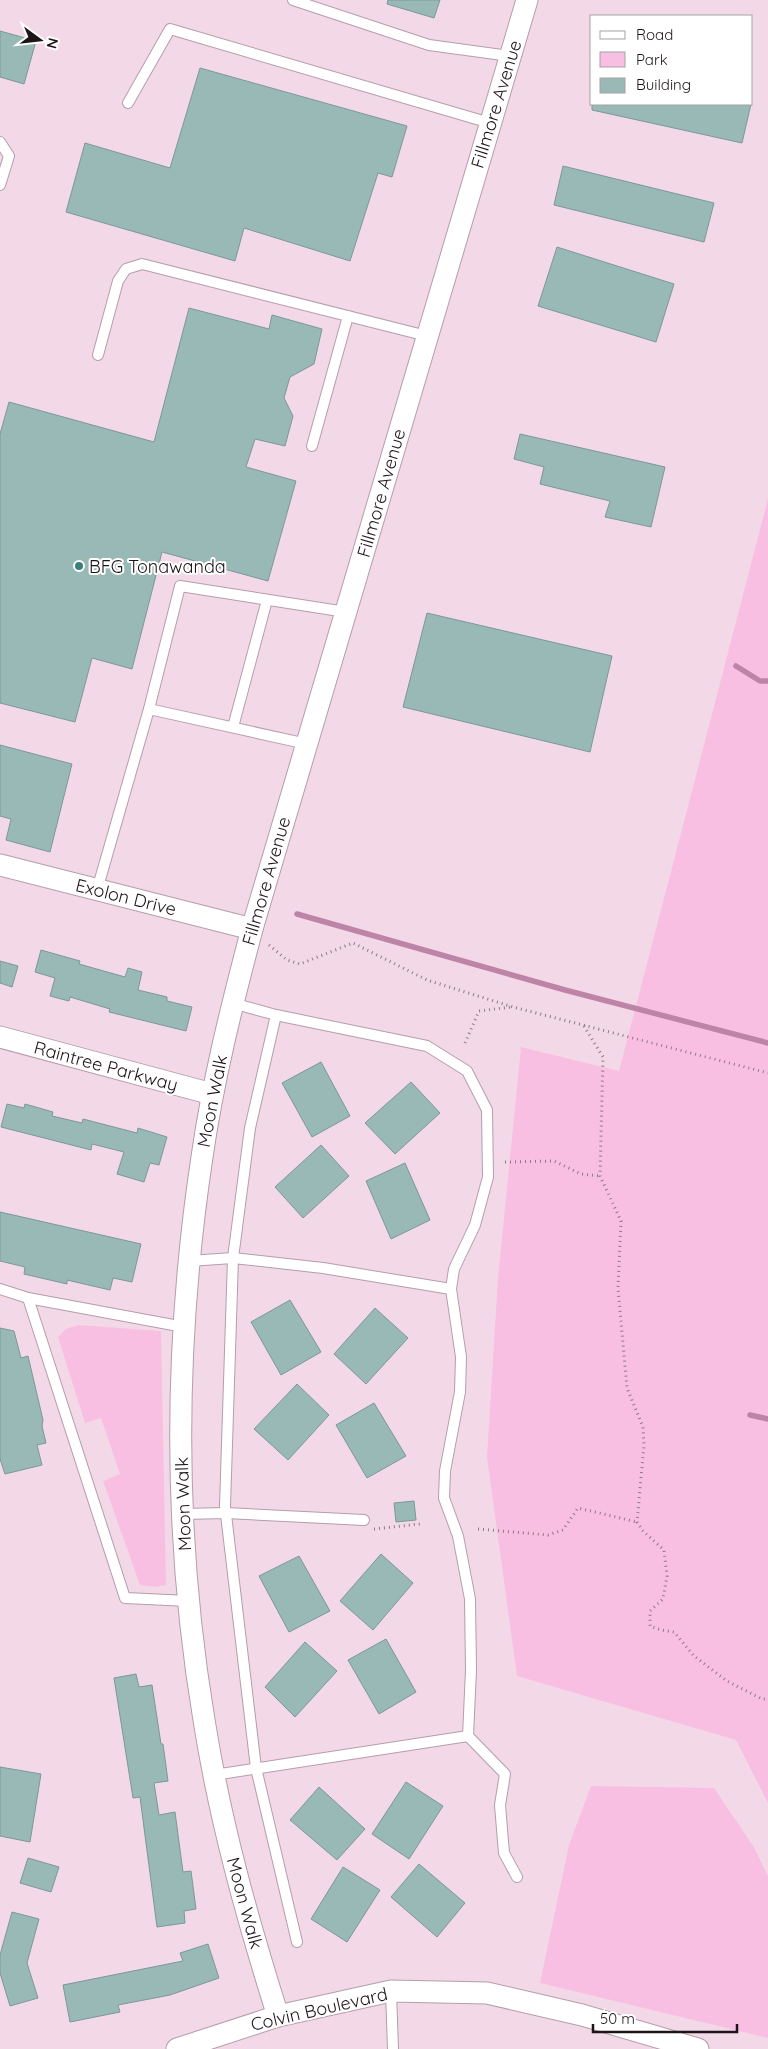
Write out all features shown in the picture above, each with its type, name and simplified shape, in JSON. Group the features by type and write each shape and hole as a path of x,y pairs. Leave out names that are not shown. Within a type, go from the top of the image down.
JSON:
{"street":[{"name":"Fillmore Avenue","path":"235,995 252,929 527,0"},
{"name":"Exolon Drive","path":"0,865 252,929"},
{"name":"Moon Walk","path":"235,995 212,1094 189,1260 181,1411 183,1514 189,1602 197,1674 214,1775 241,1892 278,2016"},
{"name":"Raintree Parkway","path":"0,1037 212,1094"},
{"name":"Colvin Boulevard","path":"177,2049 278,2016 392,1991 487,1993 582,2015 698,2049"}],"lane":[{"path":"292,0 429,45 510,56"},
{"path":"128,103 170,29 490,123"},
{"path":"0,142 9,156 0,185"},
{"path":"98,355 118,281 126,268 142,264 427,336"},
{"path":"312,446 348,316"},
{"path":"97,890 150,709 180,586 346,612"},
{"path":"233,727 267,600"},
{"path":"150,709 307,744"},
{"path":"235,995 276,1015 427,1046 467,1071 487,1110 488,1176 475,1225 454,1269 451,1289 461,1357 460,1392 445,1472 444,1498 458,1536 470,1599 471,1670 468,1736 505,1774 500,1805 504,1853 517,1877"},
{"path":"276,1015 250,1128 233,1258 226,1513 256,1768 297,1942"},
{"path":"189,1260 233,1258 323,1268 451,1289"},
{"path":"0,1290 28,1298 184,1327"},
{"path":"28,1298 126,1598 189,1602"},
{"path":"183,1514 226,1513 364,1520"},
{"path":"214,1775 468,1736"},
{"path":"392,1991 394,2049"}],"path":[{"path":"252,929 286,960 300,964 353,943 427,980 513,1007 768,1073"},
{"path":"465,1043 479,1011 513,1007"},
{"path":"584,1026 604,1057 600,1176 621,1221 618,1288 627,1388 643,1426 644,1445 637,1522"},
{"path":"505,1162 554,1161 581,1174 600,1176"},
{"path":"478,1529 548,1535 563,1530 578,1508 637,1522 664,1550 667,1576 663,1599 650,1611 650,1626 674,1632 694,1656 727,1682 762,1699 768,1699"},
{"path":"364,1520 374,1530 420,1524"}],"green space":[{"path":"768,499 768,1803 736,1740 517,1676 487,1457 498,1278 521,1047 619,1071"},
{"path":"78,1325 161,1331 166,1585 156,1587 140,1585 103,1481 120,1474 101,1418 85,1423 58,1337 66,1329"},
{"path":"591,1786 714,1788 755,1849 768,1876 768,2038 540,1983 569,1845"}],"building":[{"path":"388,0 440,0 434,18 387,4"},
{"path":"0,31 36,41 24,84 0,77"},
{"path":"200,68 407,126 392,177 378,173 350,261 244,228 235,261 66,212 85,143 170,168"},
{"path":"592,105 751,105 742,143 592,110"},
{"path":"563,166 714,203 704,242 554,205"},
{"path":"557,247 674,284 656,342 538,306"},
{"name":"BFG Tonawanda","path":"189,308 269,329 272,315 322,329 314,364 290,377 284,398 293,416 285,446 255,439 246,467 296,481 268,581 162,552 132,669 92,658 75,722 0,703 0,434 9,402 154,442"},
{"path":"520,434 665,467 651,527 605,517 610,501 540,484 544,467 514,459"},
{"path":"427,613 612,656 590,752 403,707"},
{"path":"0,745 72,764 50,852 6,840 11,819 0,816"},
{"path":"41,950 80,961 79,964 125,977 128,968 142,972 138,990 167,997 167,1001 192,1007 186,1031 109,1012 110,1009 70,997 69,1001 50,996 55,978 35,972"},
{"path":"0,961 18,966 12,987 0,983"},
{"path":"321,1062 350,1116 312,1137 282,1083"},
{"path":"411,1082 440,1113 395,1154 365,1123"},
{"path":"7,1104 24,1108 25,1104 53,1112 52,1116 82,1123 83,1119 137,1133 138,1128 167,1137 159,1165 150,1163 144,1182 117,1174 124,1152 92,1144 91,1150 1,1127"},
{"path":"321,1145 349,1176 303,1218 275,1187"},
{"path":"405,1163 430,1220 391,1239 366,1181"},
{"path":"0,1212 141,1244 132,1282 113,1278 110,1290 67,1280 67,1284 24,1274 25,1267 0,1261"},
{"path":"290,1300 321,1352 281,1375 251,1322"},
{"path":"375,1308 408,1338 366,1384 334,1354"},
{"path":"0,1328 14,1331 21,1358 28,1356 43,1420 42,1426 46,1443 37,1445 42,1465 5,1474 0,1459"},
{"path":"297,1384 329,1415 288,1460 254,1429"},
{"path":"374,1403 406,1456 367,1478 336,1425"},
{"path":"414,1501 416,1520 396,1522 394,1503"},
{"path":"381,1554 413,1583 373,1630 340,1601"},
{"path":"299,1556 330,1611 289,1632 259,1576"},
{"path":"386,1639 416,1692 379,1714 348,1660"},
{"path":"305,1642 337,1671 295,1717 265,1687"},
{"path":"136,1674 139,1687 152,1685 168,1781 154,1783 159,1815 175,1812 183,1872 191,1871 196,1909 184,1911 185,1923 157,1927 140,1797 133,1798 114,1678"},
{"path":"0,1767 41,1774 30,1842 0,1836"},
{"path":"406,1782 443,1806 409,1859 372,1834"},
{"path":"319,1787 365,1829 337,1860 290,1820"},
{"path":"28,1858 59,1867 51,1892 20,1883"},
{"path":"419,1864 465,1903 437,1937 391,1897"},
{"path":"343,1867 380,1890 347,1942 311,1919"},
{"path":"12,1912 39,1919 27,1963 38,1998 10,2006 0,1973 0,1955"},
{"path":"208,1944 219,1978 170,1995 118,2005 120,2012 70,2022 63,1985 183,1961 180,1953"}],"waterway":[{"path":"736,666 760,681 768,681"},
{"path":"297,914 565,990 768,1043"},
{"path":"750,1415 768,1419"}],"place":[{"name":"BFG Tonawanda","path":"79,566"}]}
